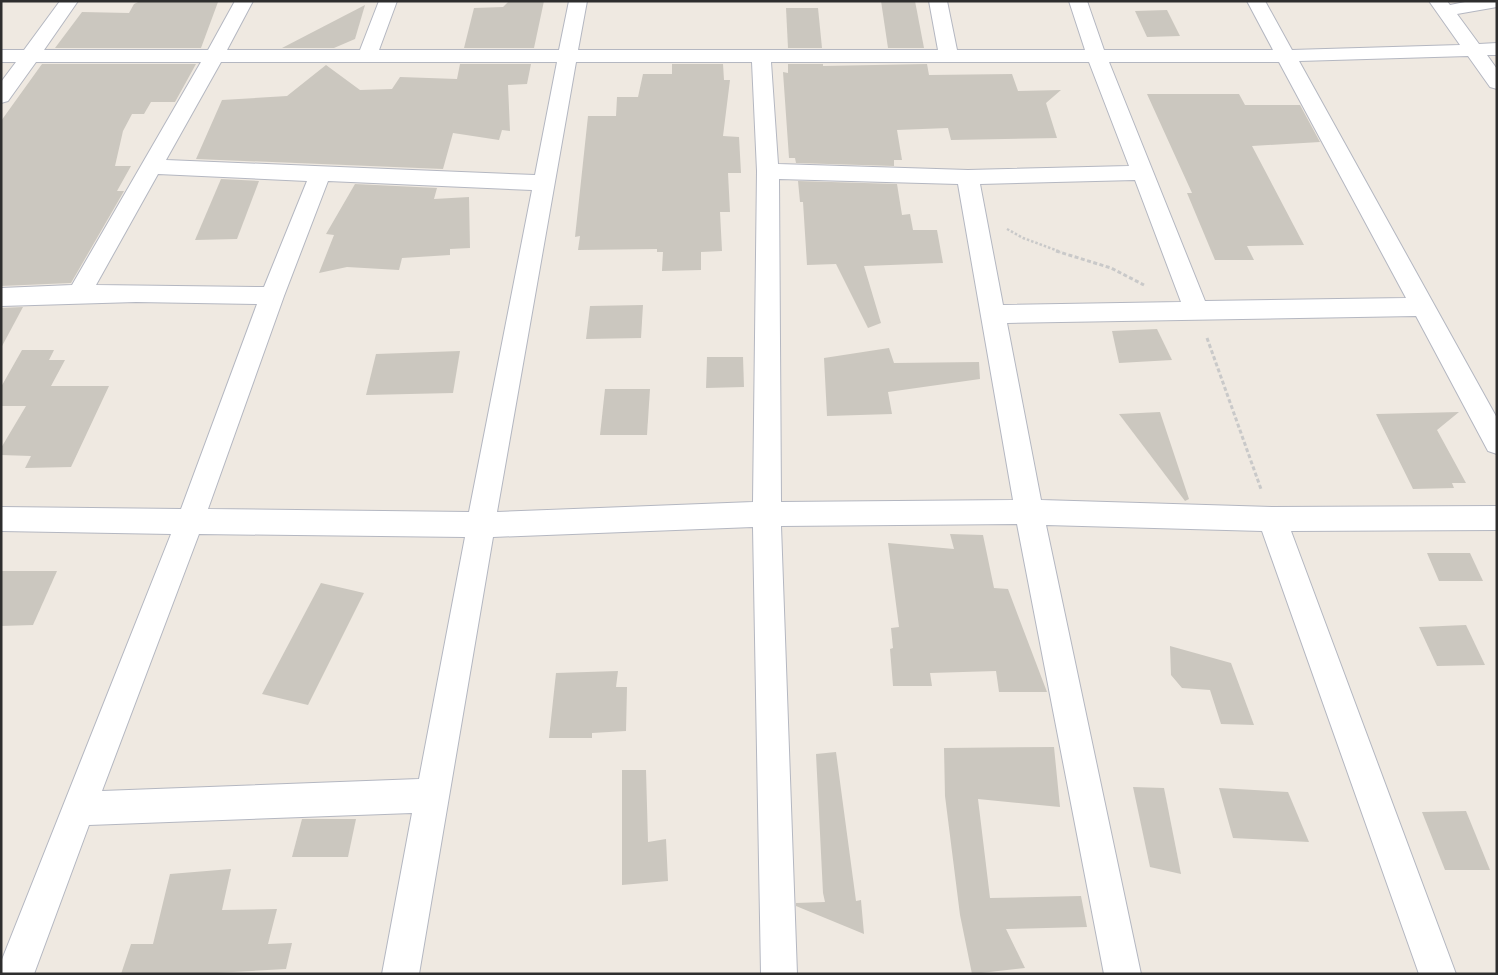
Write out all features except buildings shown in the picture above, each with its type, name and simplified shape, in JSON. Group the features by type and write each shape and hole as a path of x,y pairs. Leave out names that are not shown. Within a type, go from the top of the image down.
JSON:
{"street":[{"path":"1,97 69,1"},
{"path":"80,292 215,56 244,1"},
{"path":"367,56 388,1"},
{"path":"400,974 578,1"},
{"path":"938,1 949,56"},
{"path":"1078,1 1096,54 1143,173 1192,311"},
{"path":"1256,1 1497,443"},
{"path":"1497,2 1442,6 1471,50 1497,83"},
{"path":"1,56 949,56 1096,54 1286,56 1497,49"},
{"path":"761,56 768,171 767,514 779,974"},
{"path":"150,167 545,183"},
{"path":"768,171 969,187 1143,173"},
{"path":"15,974 190,520 272,296 321,173"},
{"path":"969,187 1029,512 1123,974"},
{"path":"1,297 80,292 164,292 272,296"},
{"path":"993,314 1423,307"},
{"path":"1,519 481,525 767,514 1029,512 1272,518 1497,518"},
{"path":"1272,518 1438,974"},
{"path":"78,809 433,795"}],"path":[{"path":"969,187 980,209 1013,233 1031,242 1082,257 1129,275 1160,297 1192,311 1272,518"}]}
